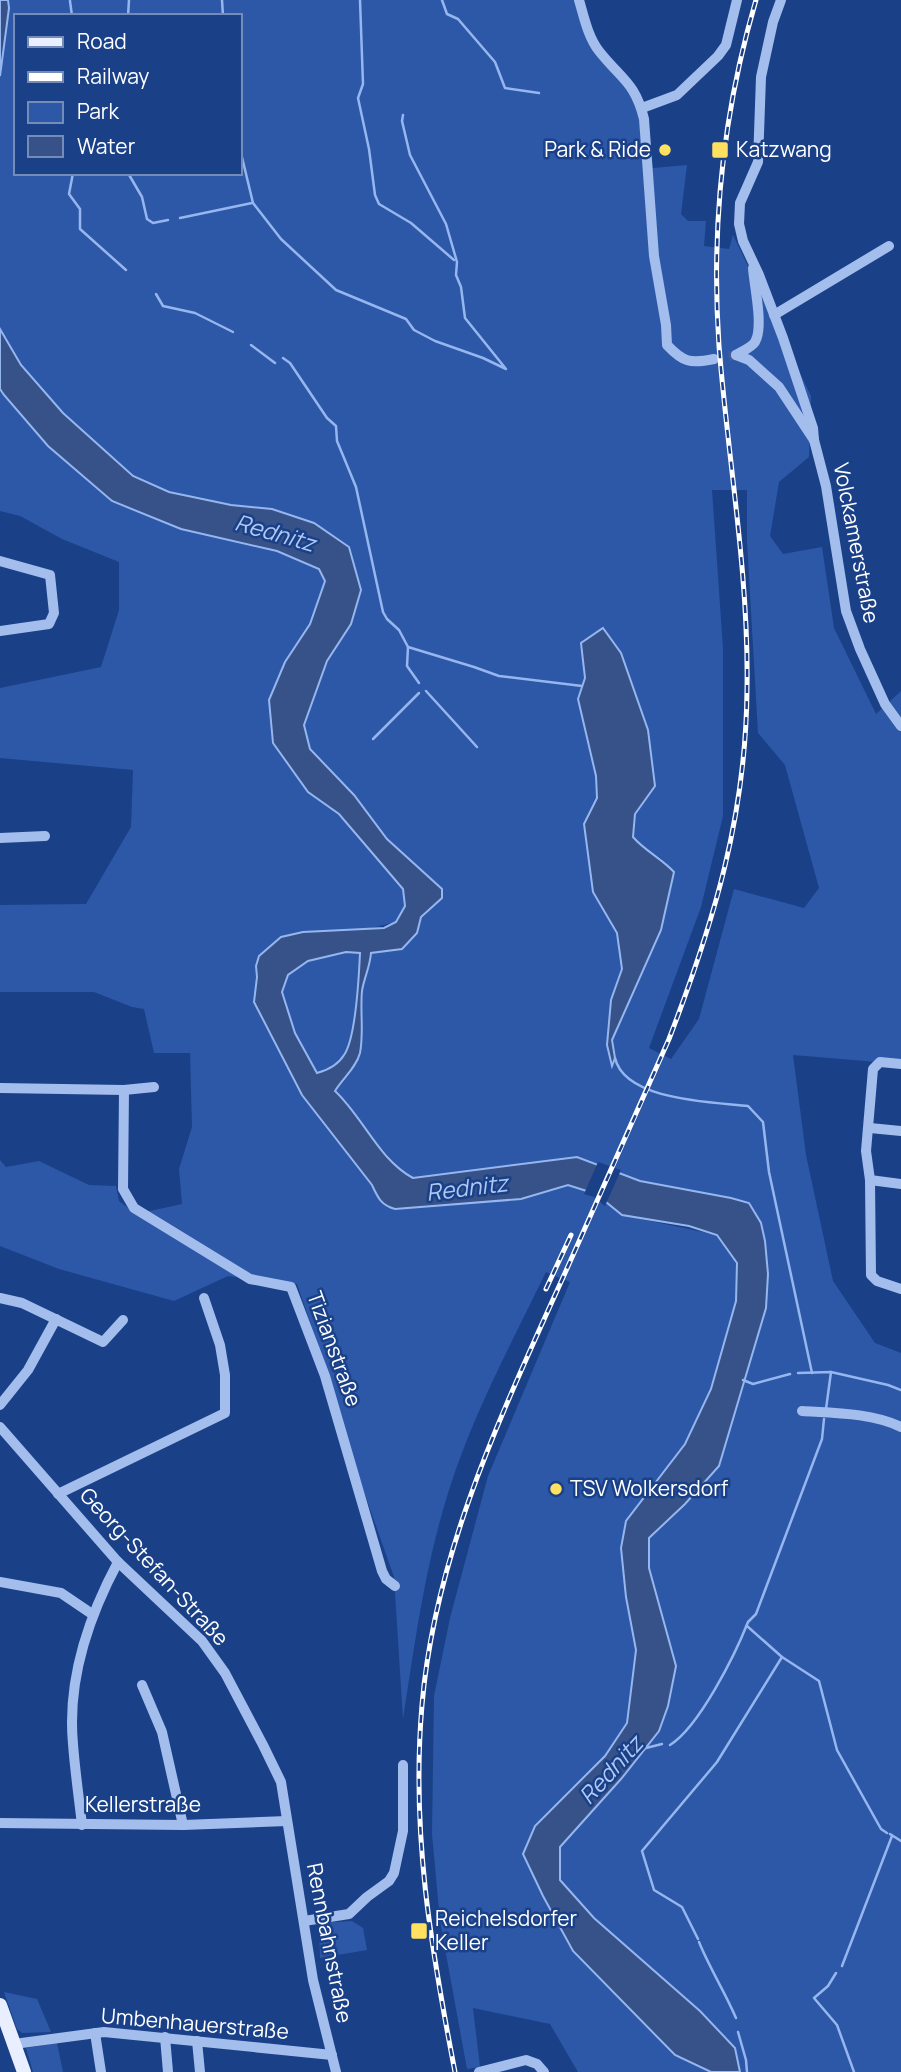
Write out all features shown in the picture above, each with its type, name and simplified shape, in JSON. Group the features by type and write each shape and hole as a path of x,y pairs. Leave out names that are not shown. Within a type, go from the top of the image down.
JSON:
{"main road":[{"path":"0,2006 24,2072"}],"street":[{"path":"579,0 587,28 598,50 635,91 645,119 654,256 667,345 680,359 696,363 714,359"},
{"path":"642,108 677,94 718,56 726,45 737,0"},
{"path":"781,0 773,22 761,77 758,162 738,211 743,241 752,265 758,314 757,335 751,345 736,355 749,360 779,387 814,440"},
{"path":"774,315 889,246"},
{"name":"Volckamerstraße","path":"752,265 759,275 774,315 813,428 826,486 846,611 885,704 901,726"},
{"path":"0,561 50,575 54,613 49,624 0,631"},
{"path":"0,838 45,836"},
{"path":"901,1064 880,1062 873,1069 866,1151 870,1180 871,1275 877,1281 901,1289"},
{"path":"0,1088 124,1090 154,1087"},
{"name":"Tizianstraße","path":"124,1090 123,1189 134,1208 250,1279 291,1287 326,1376 382,1571 386,1579 395,1586"},
{"path":"870,1128 901,1131"},
{"path":"870,1180 901,1184"},
{"path":"0,1298 22,1303 103,1342 123,1320"},
{"name":"Georg-Stefan-Straße","path":"58,1494 225,1413 225,1375 220,1345 204,1298"},
{"path":"0,1405 28,1370 56,1319"},
{"path":"802,1411 856,1416 901,1427"},
{"name":"Georg-Stefan-Straße","path":"0,1427 118,1562 202,1641 225,1673 281,1782 287,1821"},
{"path":"82,1825 72,1742 76,1676 92,1614 118,1562"},
{"path":"0,1583 61,1593 92,1614"},
{"path":"142,1685 162,1732 183,1825"},
{"path":"304,1921 349,1914 389,1881 394,1873 403,1831 403,1765"},
{"name":"Kellerstraße","path":"0,1823 183,1825 287,1821"},
{"name":"Rennbahnstraße","path":"287,1821 313,1980 336,2072"},
{"path":"95,2034 101,2072"},
{"name":"Umbenhauerstraße","path":"14,2044 95,2034 164,2037 332,2055"},
{"path":"164,2037 167,2072"},
{"path":"197,2041 200,2072"},
{"path":"479,2072 526,2060 537,2064 544,2072"}],"green space":[{"path":"8,0 576,0 592,43 635,96 653,168 687,165 681,214 688,221 706,221 704,246 729,249 733,235 811,396 809,457 779,482 770,536 783,554 822,547 834,628 876,714 901,691 901,1064 793,1055 806,1155 833,1281 875,1343 901,1353 901,2072 740,2072 735,2047 700,2011 594,1918 560,1880 560,1847 621,1779 676,1666 649,1568 649,1538 685,1504 719,1466 733,1415 749,1204 640,1181 577,1157 413,1178 402,1172 364,1128 346,1101 318,1075 295,1033 282,992 288,975 308,961 346,952 421,917 441,889 387,839 354,795 310,749 304,725 327,661 351,624 349,548 313,523 272,509 231,505 169,492 133,476 63,413 21,365 0,329 0,76","holes":["712,490 747,490 747,542 758,733 785,765 819,888 804,908 734,889 699,1019 671,1059 649,1048 701,907 723,816 723,648","585,678 655,786 635,814 633,837 645,850 662,859 661,930 612,1040 615,1058 612,1065 607,1045 611,1000 622,969 617,933 593,892 584,824 597,798 596,776 578,699"]},
{"path":"0,389 48,446 113,501 181,529 277,551 319,569 325,581 310,624 285,662 308,792 339,814 403,889 405,906 396,922 363,930 303,932 254,1001 277,1045 379,1199 395,1209 521,1199 567,1185 596,1194 622,1215 717,1235 737,1263 736,1301 711,1389 685,1444 651,1486 626,1597 636,1650 627,1723 605,1756 577,1785 523,1854 573,1951 675,2055 711,2072 578,2072 550,2024 473,2008 480,2067 467,2069 440,1921 432,1834 434,1696 450,1618 488,1476 570,1282 546,1272 469,1434 449,1490 427,1575 403,1719 394,1577 357,1472 328,1374 297,1284 228,1276 174,1301 59,1269 0,1246 0,1160 6,1167 39,1161 89,1185 116,1186 119,1201 136,1214 182,1204 179,1169 192,1127 190,1053 154,1053 144,1009 94,992 0,992 0,905 86,904 131,827 133,770 0,758 0,688 101,667 119,610 119,562 62,539 20,516 0,511"},
{"path":"352,1921 363,1928 367,1950 320,1958 319,1923"},
{"path":"4,1992 37,1999 51,2032 22,2033 17,2029"},
{"path":"57,2043 63,2072 33,2072 26,2048"}],"water":[{"path":"0,0 8,0 9,8 0,76"},
{"name":"Rednitz","path":"0,329 21,365 63,413 133,476 169,492 231,505 272,509 314,523 349,547 361,590 351,624 327,661 304,725 310,749 354,795 387,839 442,889 442,898 421,917 417,933 402,949 371,953 362,991 360,1053 335,1091 390,1160 413,1178 577,1157 640,1181 749,1203 761,1223 768,1274 766,1308 719,1466 685,1504 649,1538 649,1568 676,1666 668,1706 659,1731 621,1779 560,1847 560,1880 594,1918 700,2011 735,2048 740,2072 711,2072 675,2055 573,1951 523,1854 535,1826 605,1756 627,1723 636,1650 626,1597 621,1548 626,1521 685,1444 711,1389 736,1301 737,1263 717,1235 689,1226 622,1215 596,1194 568,1185 521,1199 395,1209 380,1200 372,1185 302,1095 254,1002 259,956 281,937 303,932 384,928 396,922 405,906 403,889 339,814 308,792 273,743 269,700 285,662 310,624 325,581 319,569 277,551 181,529 112,501 48,446 0,389","holes":["346,952 360,953 356,1006 348,1047 342,1059 329,1069 317,1073 295,1033 282,992 288,975 308,961"]},
{"path":"603,628 621,653 648,730 655,786 635,814 633,837 674,872 661,930 612,1040 615,1058 612,1066 607,1045 611,1000 622,969 617,933 593,892 584,824 597,798 596,776 578,699 585,678 581,643"}],"pier":[{"path":"598,1162 621,1170 605,1206 594,1197 584,1194"}],"waterway":[{"path":"128,14 129,0"},
{"path":"222,0 223,14"},
{"path":"360,0 363,84 358,98 375,195 379,204 411,223 454,260"},
{"path":"442,0 447,14 458,19 495,62 505,88 539,93"},
{"path":"70,1 72,14"},
{"path":"242,157 253,203 281,239 336,290 406,319 414,330 435,341 506,369 465,318 461,287 456,275 457,262 446,224 410,155 403,115"},
{"path":"73,175 69,194 80,209 80,229 126,270"},
{"path":"129,175 142,197 147,219 153,223 168,220"},
{"path":"180,218 252,203"},
{"path":"156,294 163,306 195,313 233,332"},
{"path":"251,345 275,363"},
{"path":"283,358 290,363 327,418 336,426 337,441 356,487 383,612 399,630 408,647 407,666 419,683"},
{"path":"408,647 499,676 582,686"},
{"path":"426,691 477,747"},
{"path":"373,739 419,693"},
{"path":"615,1058 622,1072 635,1083 652,1091 672,1097 748,1106 763,1122 769,1172 812,1373"},
{"path":"798,1373 831,1372 901,1390"},
{"path":"826,1409 831,1372"},
{"path":"743,1380 753,1384 790,1374"},
{"path":"670,1745 693,1723 704,1707 725,1671 748,1622 756,1614 822,1439 824,1419"},
{"path":"747,1626 782,1657 819,1681 837,1750 881,1829 887,1833"},
{"path":"698,1939 682,1907 654,1890 642,1851 717,1762 782,1657"},
{"name":"Rednitz","path":"642,1749 662,1744"},
{"path":"890,1834 901,1841"},
{"path":"842,1966 892,1836"},
{"path":"699,1942 736,2018"},
{"path":"836,1973 828,1986 814,1998 837,2025 854,2072"},
{"path":"738,2032 747,2072"}],"tunnel":[{"path":"714,359 736,355"}],"railway":[{"path":"455,2072 425,1890 419,1798 422,1705 429,1648 441,1592 475,1483 496,1430 669,1039 685,996 724,868 741,781 747,646 719,346 717,259 718,215 728,128 735,85 756,0"},
{"path":"546,1289 571,1235"}],"place":[{"name":"Park & Ride","path":"665,150"},
{"name":"Katzwang","path":"720,150"},
{"name":"TSV Wolkersdorf","path":"556,1489"},
{"name":"Reichelsdorfer Keller","path":"419,1931"}]}
